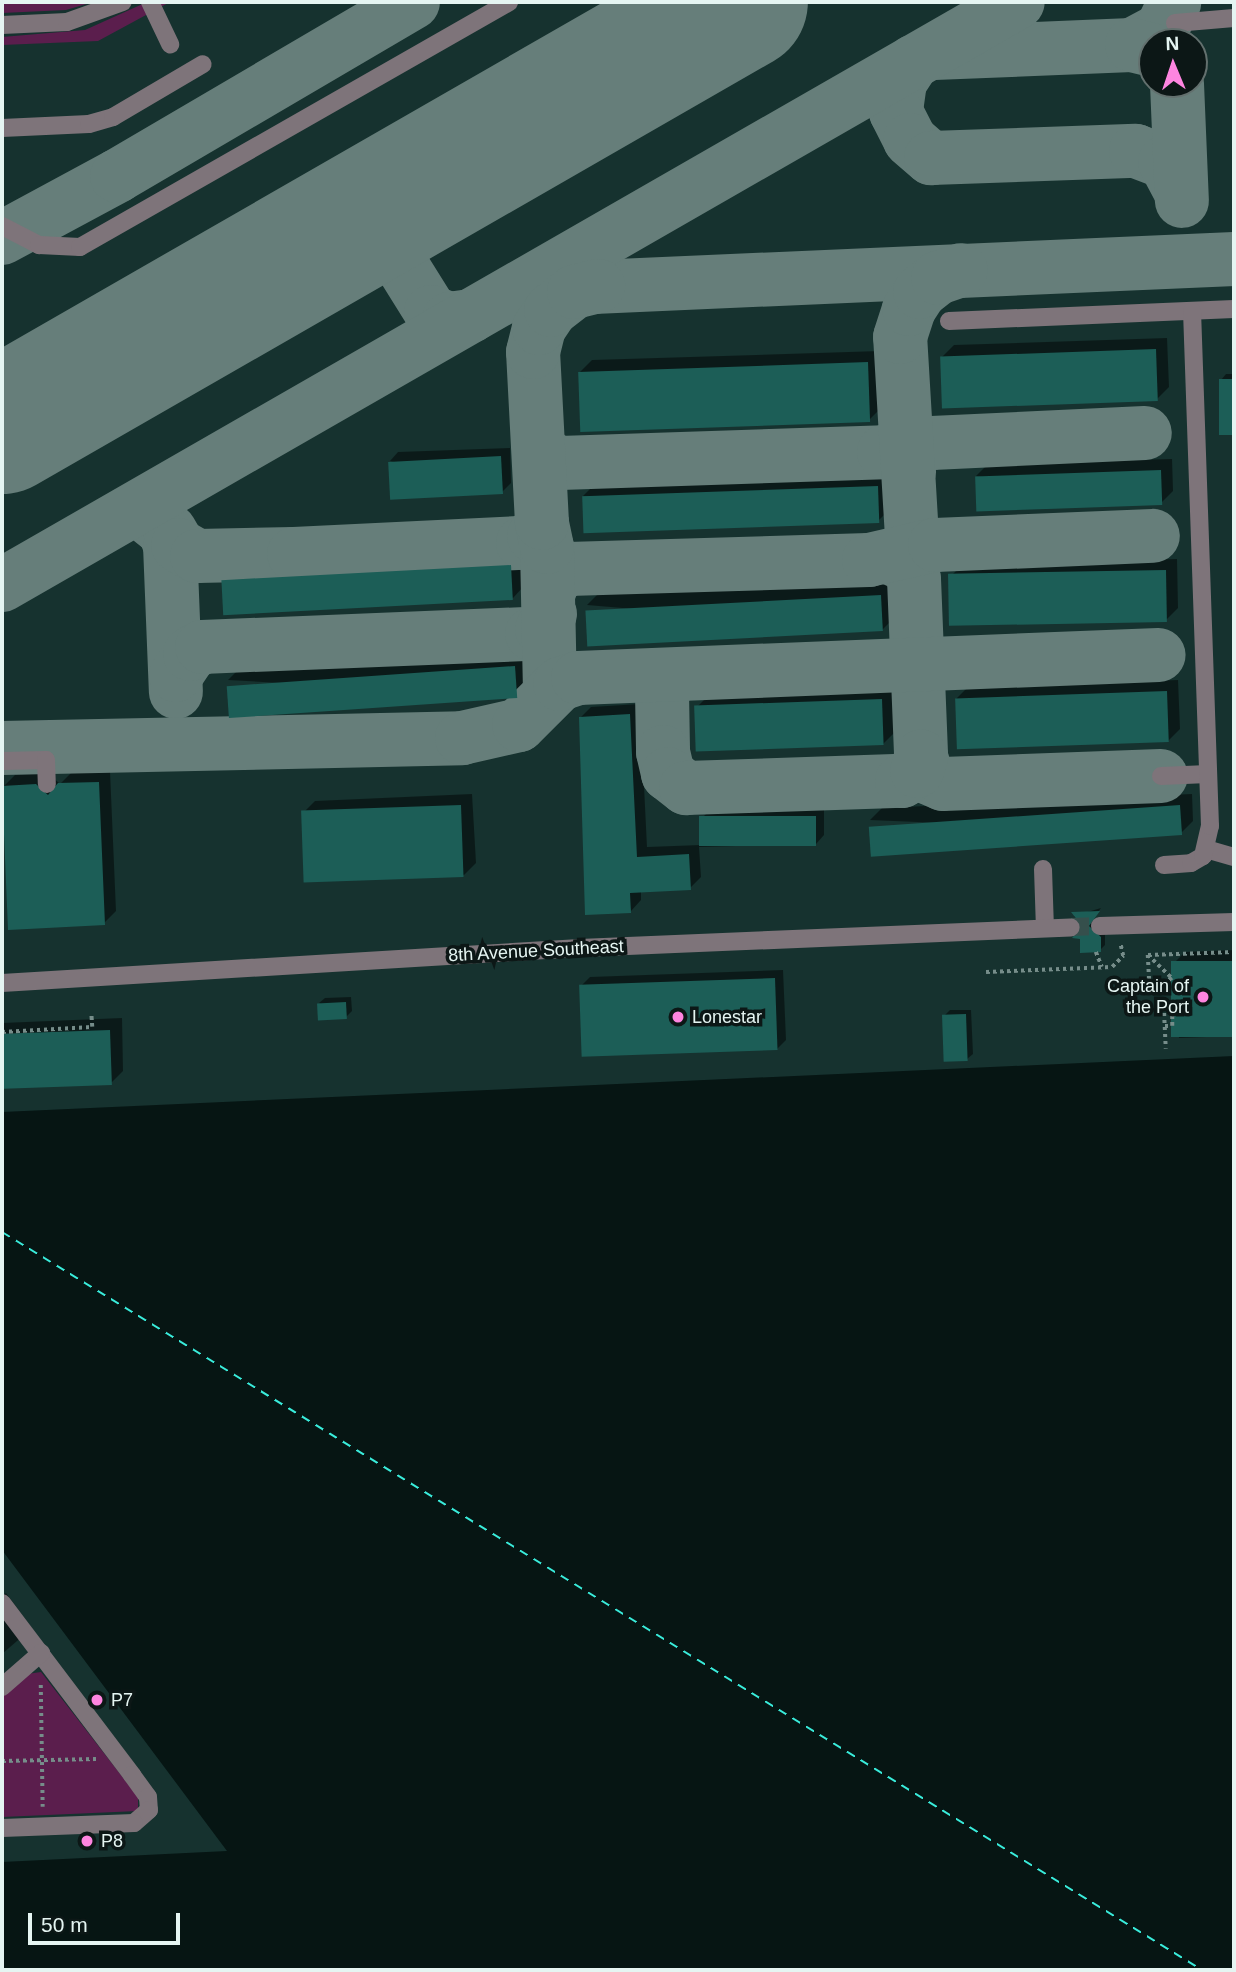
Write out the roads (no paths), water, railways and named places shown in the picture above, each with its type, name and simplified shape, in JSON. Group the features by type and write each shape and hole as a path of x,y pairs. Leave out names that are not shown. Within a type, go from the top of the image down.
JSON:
{"street":[{"path":"2,26 67,22 91,8 123,2"},
{"path":"150,2 170,44"},
{"path":"2,226 39,245 80,247 509,2"},
{"path":"1175,23 1234,18"},
{"path":"2,128 89,124 113,117 203,64"},
{"path":"950,321 1234,309"},
{"path":"1164,865 1191,863 1206,849 1208,774 1192,311"},
{"path":"2,761 46,760 47,784"},
{"path":"1161,776 1208,774"},
{"path":"1206,849 1234,857"},
{"path":"1043,869 1045,928"},
{"path":"1100,926 1234,922"},
{"name":"8th Avenue Southeast","path":"2,983 580,948 1072,927"},
{"path":"2,1603 148,1797 149,1810 134,1824 2,1828"},
{"path":"2,1687 41,1653"}],"tunnel":[{"path":"1071,927 1100,926"}],"place":[{"name":"Captain of the Port","path":"1203,997"},
{"name":"Lonestar","path":"678,1017"},
{"name":"P7","path":"97,1700"},
{"name":"P8","path":"87,1841"}]}
